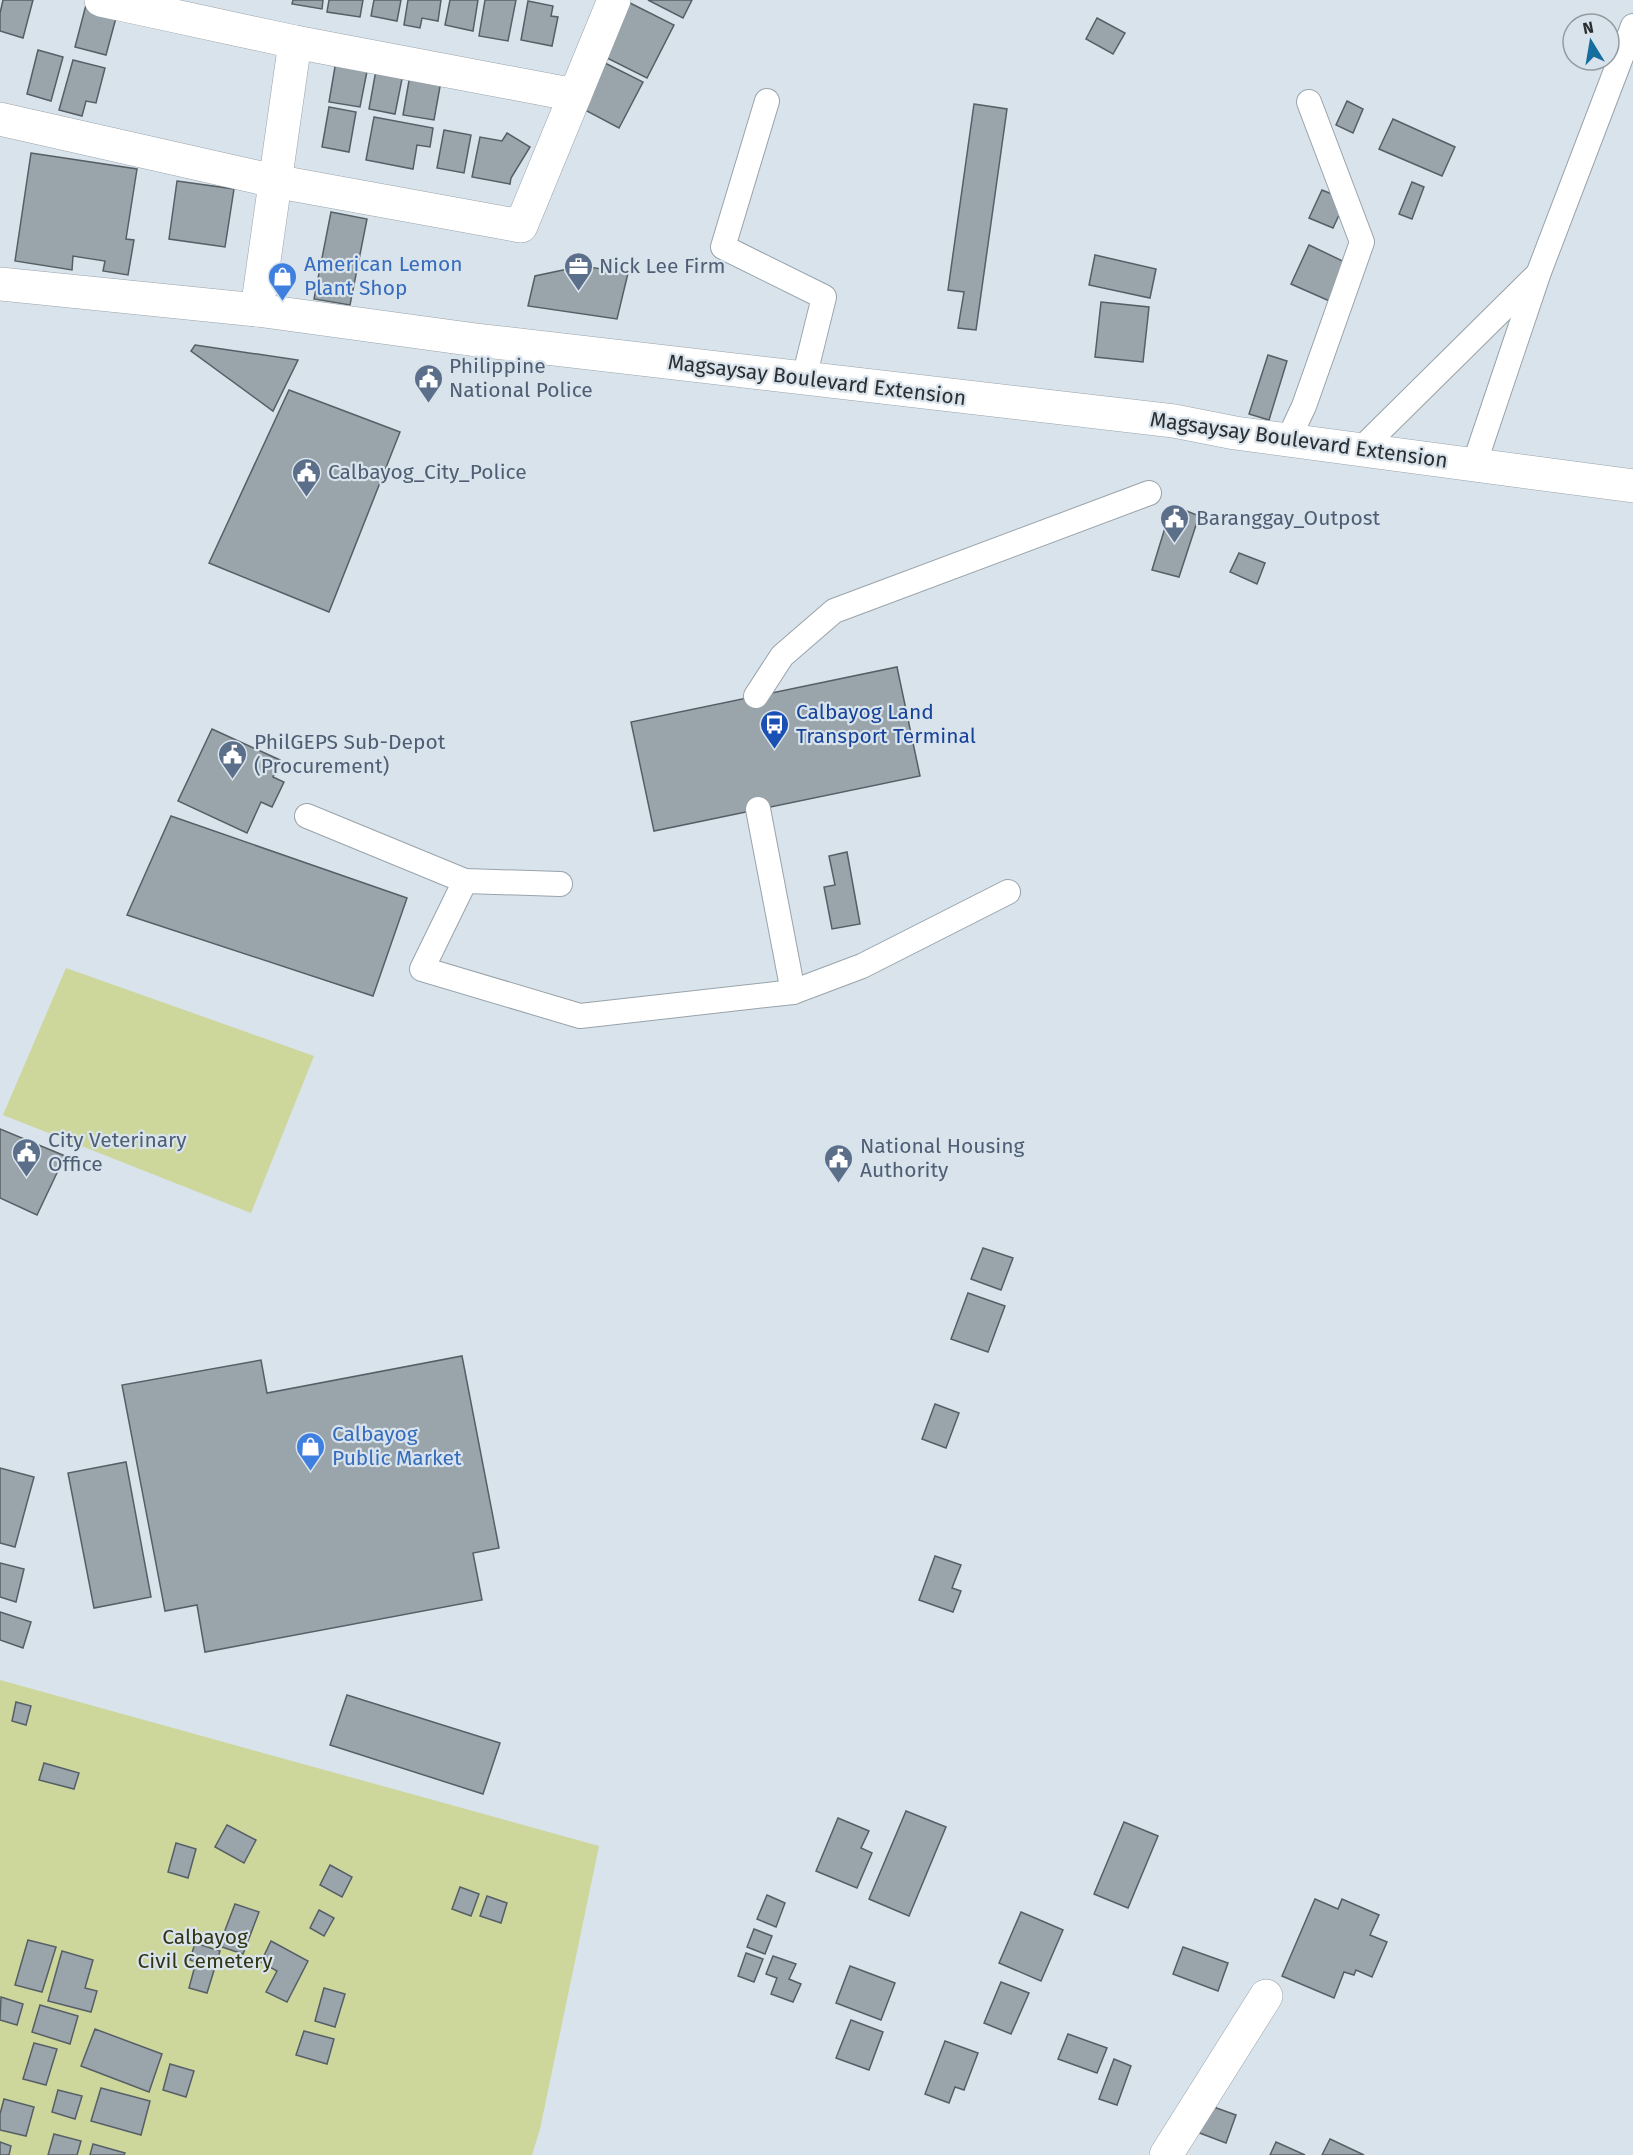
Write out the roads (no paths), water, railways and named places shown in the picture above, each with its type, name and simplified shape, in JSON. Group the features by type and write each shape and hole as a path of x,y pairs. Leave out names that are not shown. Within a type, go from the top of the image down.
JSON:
{"street":[{"path":"101,0 295,42 575,95"},
{"path":"0,119 274,181 521,226 614,0"},
{"path":"257,310 295,42"},
{"name":"Magsaysay Boulevard Extension","path":"0,284 257,310 448,337 1174,421 1235,433 1633,486"},
{"path":"1166,2155 1266,1996"}],"lane":[{"path":"1474,465 1539,272 1633,26"},
{"path":"766,101 723,247 824,297 804,378"},
{"path":"1288,440 1304,406 1362,242 1309,102"},
{"path":"1360,450 1539,272"},
{"path":"756,696 782,656 834,610 1149,493"},
{"path":"759,809 793,992"},
{"path":"307,816 465,880 560,884"},
{"path":"465,880 422,969 580,1016 793,992 862,966 1008,891"}],"place":[{"name":"Nick Lee Firm","path":"578,292"},
{"name":"American Lemon Plant Shop","path":"283,302"},
{"name":"Philippine National Police","path":"428,404"},
{"name":"Calbayog_City_Police","path":"307,498"},
{"name":"Baranggay_Outpost","path":"1175,544"},
{"name":"Calbayog Land Transport Terminal","path":"775,750"},
{"name":"PhilGEPS Sub-Depot (Procurement)","path":"233,780"},
{"name":"City Veterinary Office","path":"27,1178"},
{"name":"National Housing Authority","path":"839,1184"},
{"name":"Calbayog Public Market","path":"311,1472"}],"park label":[{"name":"Calbayog Civil Cemetery","path":"205,1949"}]}
